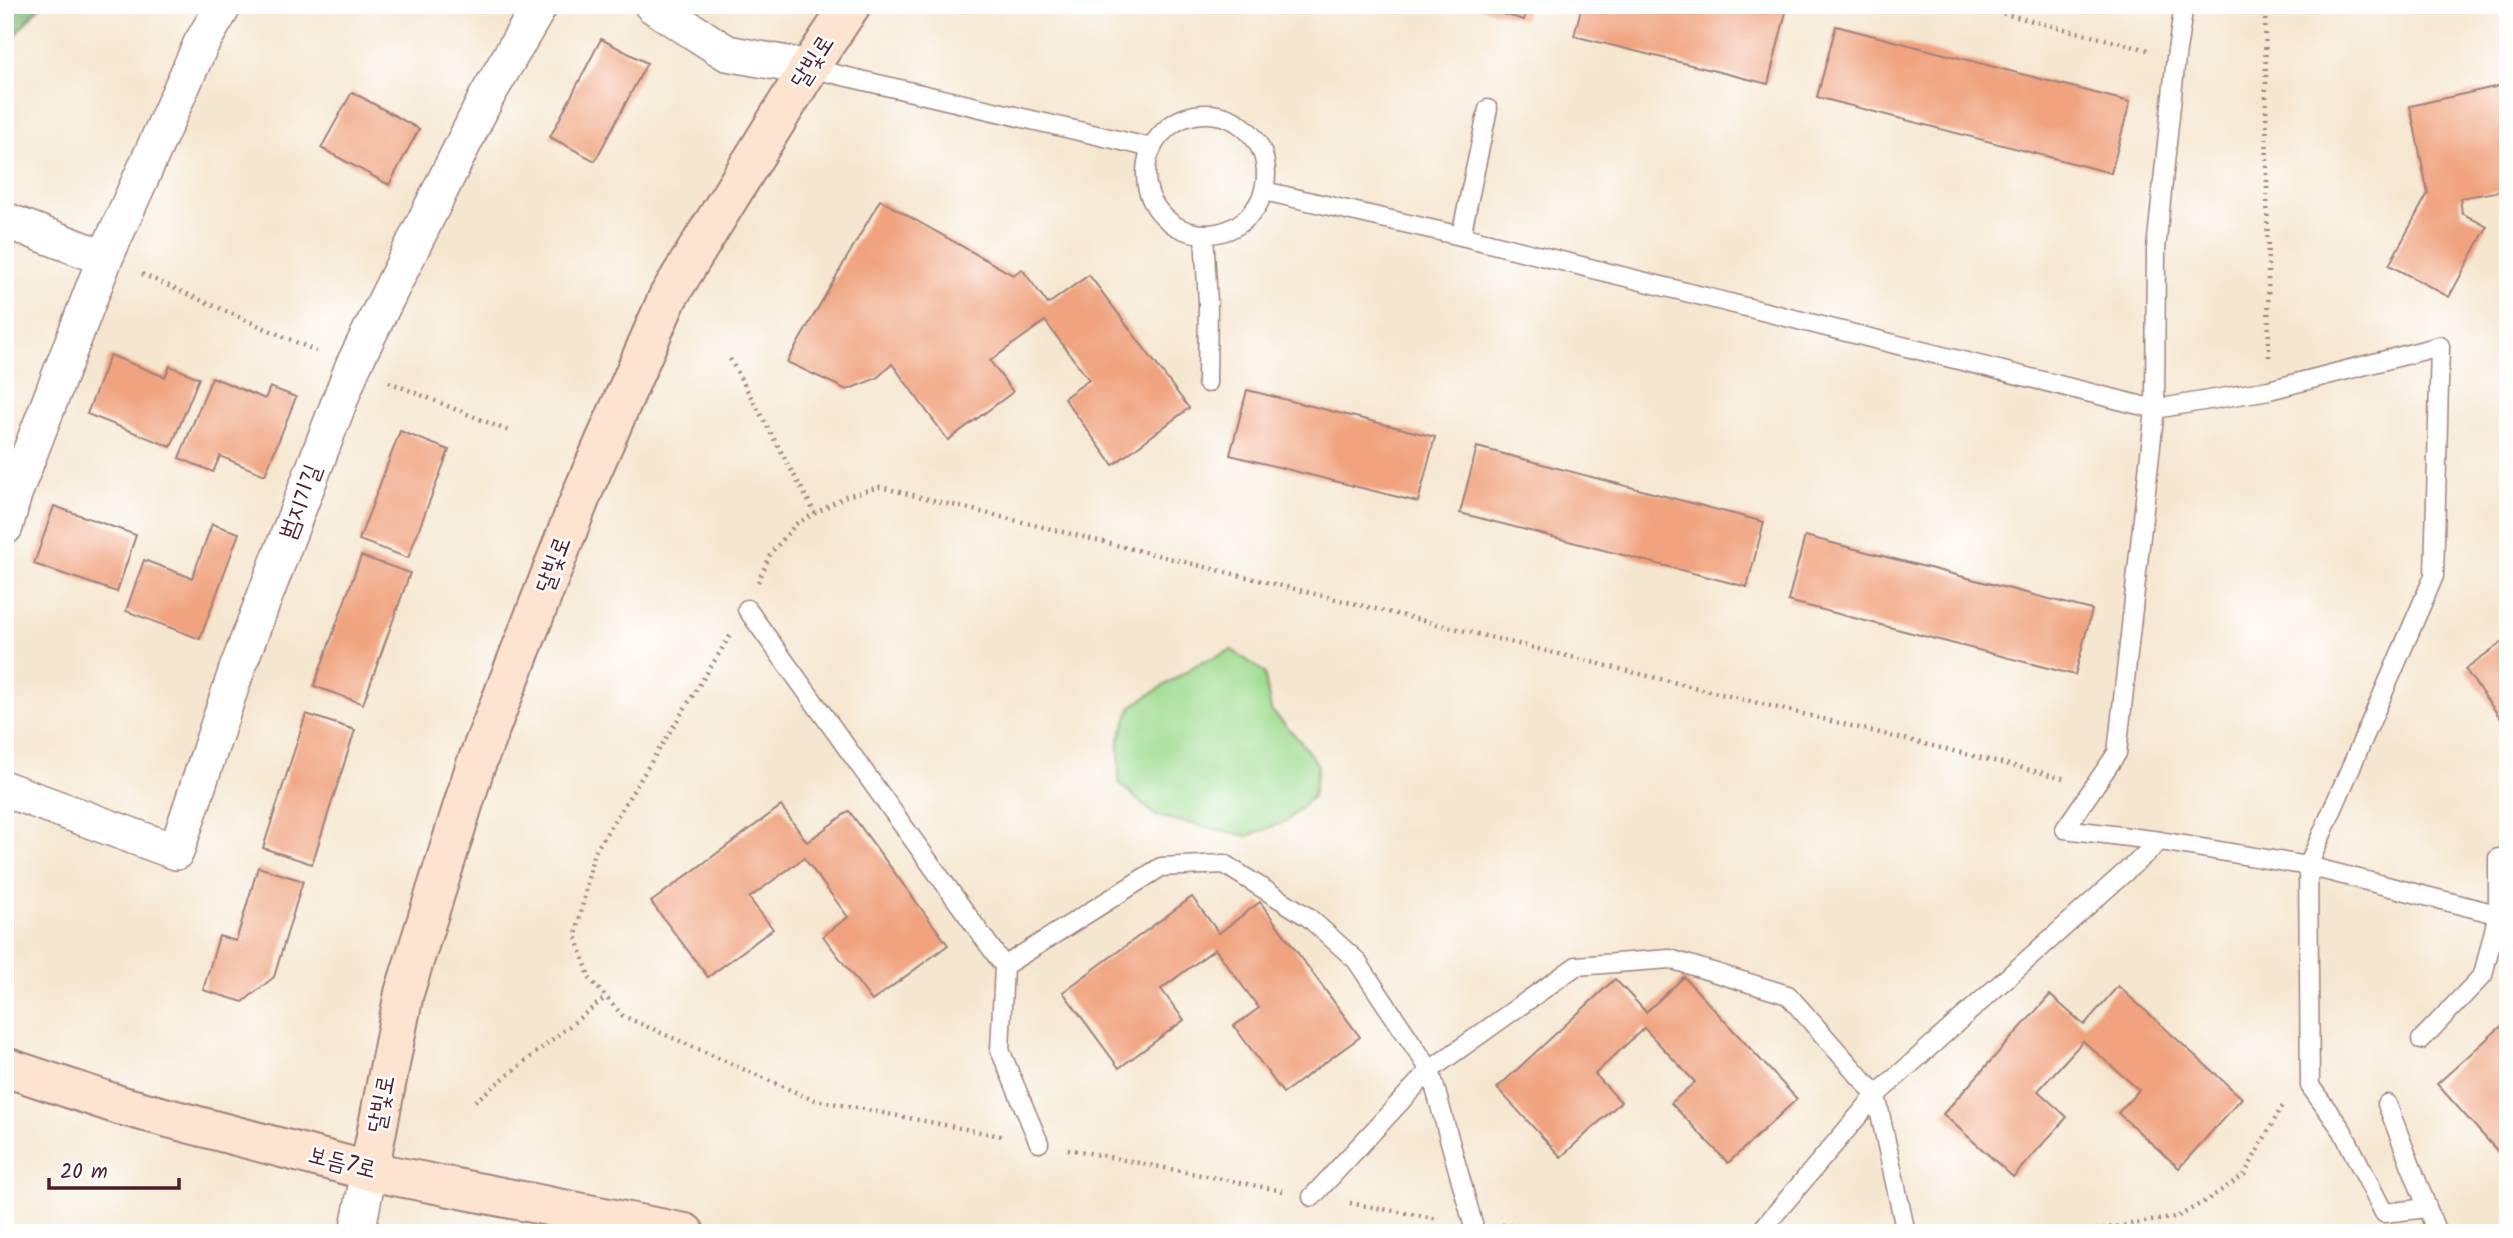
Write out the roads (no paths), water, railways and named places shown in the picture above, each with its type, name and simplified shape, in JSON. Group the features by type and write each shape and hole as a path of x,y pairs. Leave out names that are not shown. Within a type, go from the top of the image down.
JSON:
{"street":[{"path":"5,527 14,494 104,258 201,44 224,5"},
{"name":"범지기길","path":"5,789 176,852 237,669 353,366 486,96 540,5"},
{"path":"652,5 727,53 809,68"},
{"name":"달빛로","path":"369,1171 404,993 466,793 584,489 668,298 809,68 851,5"},
{"path":"5,220 104,258"},
{"name":"보듬7로","path":"5,1067 119,1105 369,1171 685,1233"},
{"path":"357,1233 369,1171"}],"lane":[{"path":"2184,5 2156,249 2155,409 2117,753 2065,829 2160,841 2308,866 2503,916"},
{"path":"809,68 1152,148"},
{"path":"1461,236 1488,109"},
{"path":"1199,114 1237,122 1252,136 1262,153 1266,172 1264,191 1255,209 1241,223 1224,232 1204,234 1185,230 1168,221 1155,206 1147,187 1146,168 1152,148 1163,132 1179,120 1199,114"},
{"path":"1264,191 1461,236 2155,409 2269,390 2440,346 2434,576 2308,866 2310,1086 2342,1130 2384,1213 2427,1208"},
{"path":"1204,234 1208,303 1207,383"},
{"path":"747,609 1004,966 1000,1050 1039,1143"},
{"path":"1759,1233 1876,1095 2160,841"},
{"path":"2421,1040 2483,975 2503,916 2498,858"},
{"path":"1004,966 1161,867 1224,864 1308,917 1356,960 1430,1070 1473,1224"},
{"path":"1312,1196 1430,1070 1576,967 1670,958 1788,995 1876,1095 1906,1233"},
{"path":"2387,1104 2437,1233"}]}
